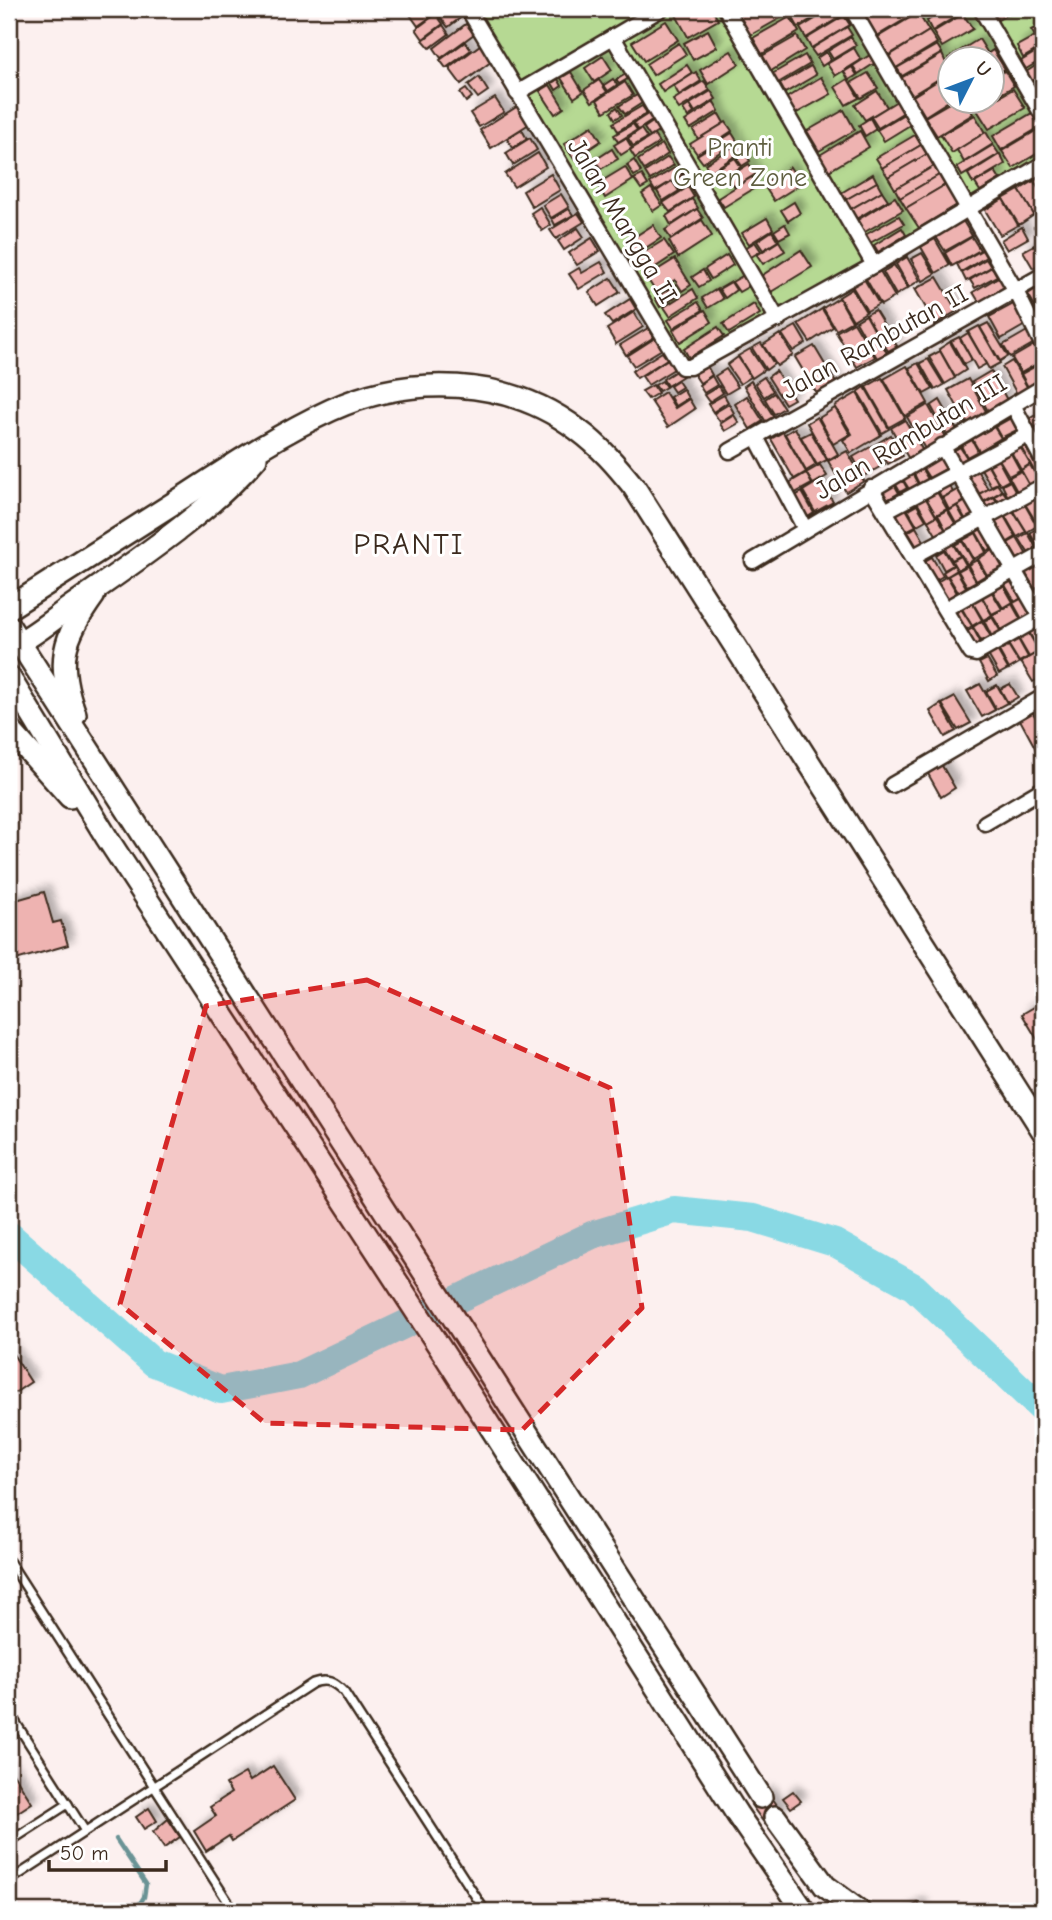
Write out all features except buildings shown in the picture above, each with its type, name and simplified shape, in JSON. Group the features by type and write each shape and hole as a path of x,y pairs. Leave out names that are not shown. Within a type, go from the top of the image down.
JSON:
{"street":[{"name":"Jalan Mangga II","path":"468,9 679,364 690,367 778,320"},
{"path":"517,93 661,9"},
{"path":"726,9 874,265"},
{"path":"852,9 1016,291 1043,346"},
{"path":"981,9 1043,116"},
{"path":"613,37 778,320 1043,164"},
{"name":"Jalan Rambutan II","path":"730,451 1043,275"},
{"path":"9,608 265,447 331,410 410,386 457,385 507,393 541,407 577,429 608,456 675,546 1043,1131"},
{"name":"Jalan Rambutan III","path":"753,561 1043,387"},
{"path":"1013,405 1043,461"},
{"path":"887,510 1028,435"},
{"path":"757,437 805,529"},
{"path":"871,488 974,654 1042,616 942,446"},
{"path":"265,447 236,481 102,585 12,639 93,755 761,1797"},
{"path":"914,556 1043,486"},
{"path":"945,609 1043,554"},
{"path":"93,755 68,694 62,656 68,637 102,585"},
{"path":"9,677 107,838 446,1357 737,1814 802,1907 825,1886"},
{"path":"892,785 1043,697"},
{"path":"9,729 107,838"},
{"path":"985,823 1043,789"},
{"path":"775,1817 825,1886 859,1911"}],"lane":[{"path":"9,1561 234,1911"},
{"path":"9,1881 323,1679 344,1692 485,1911"},
{"path":"9,1712 85,1831"},
{"path":"9,1842 68,1804"}],"highlighted area":[{"path":"367,980 610,1088 642,1308 522,1430 265,1423 120,1304 206,1006"}],"green space":[{"name":"Pranti Green Zone","path":"469,9 1043,9 1043,164 690,367"}],"waterway":[{"path":"9,1235 154,1363 221,1390 299,1375 592,1235 674,1210 753,1218 835,1243 914,1287 1043,1410"},
{"path":"116,1839 146,1884 144,1897 135,1911"}],"district":[{"name":"PRANTI","path":"409,544"}]}
